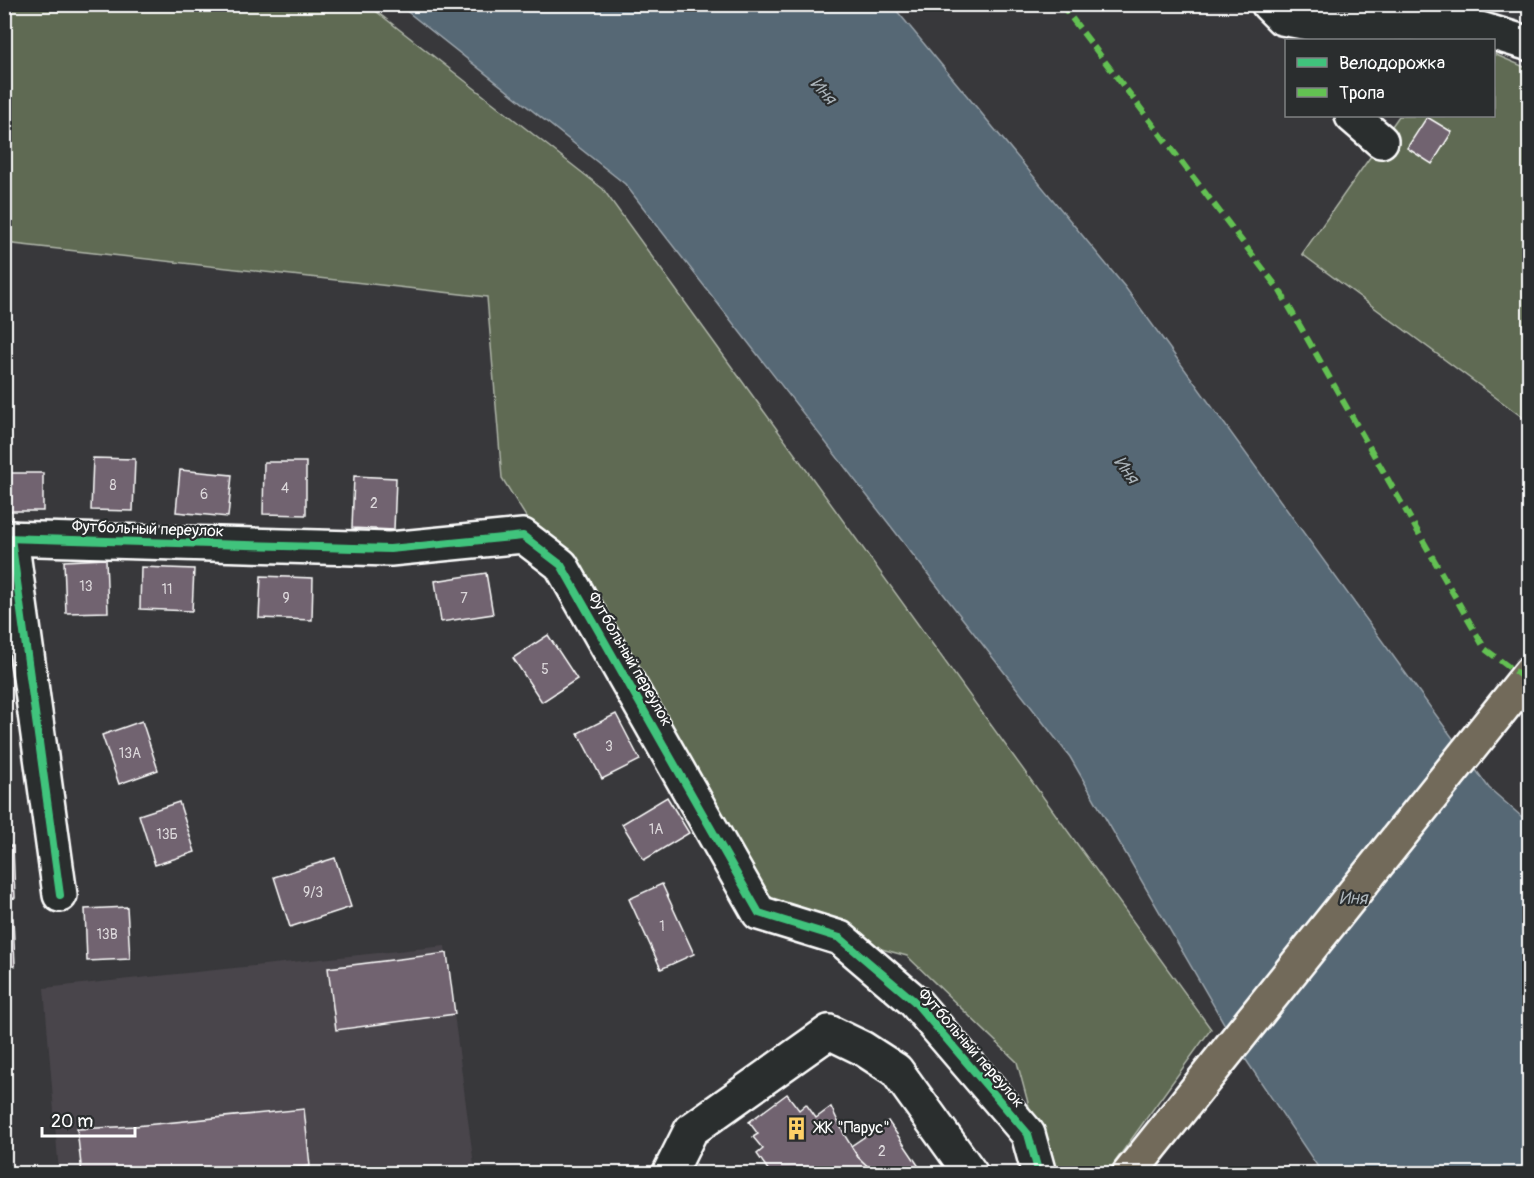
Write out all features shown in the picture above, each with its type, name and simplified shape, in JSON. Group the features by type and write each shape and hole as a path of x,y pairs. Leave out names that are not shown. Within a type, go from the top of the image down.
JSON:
{"main road":[{"path":"1129,1173 1530,673"}],"street":[{"path":"1281,21 1324,26 1410,24 1477,28 1530,44"},
{"path":"1353,117 1381,141"},
{"name":"Футбольный переулок","path":"8,538 390,549 523,536 561,565 759,913 840,938 914,1001 1028,1134 1039,1173"},
{"path":"8,538 60,895"},
{"path":"669,1173 691,1130 829,1032 862,1048 896,1070 971,1173"}],"shaded area":[{"path":"445,946 475,1173 59,1173 44,988"}],"green space":[{"path":"5,5 368,5 603,189 1211,1029 1107,1173 1047,1173 1017,1062 907,956 776,920 502,478 487,297 5,243"},
{"path":"1495,54 1529,69 1529,422 1302,254 1398,117 1495,117"}],"water":[{"name":"Иня","path":"399,5 892,5 1125,287 1489,788 1529,823 1529,1173 1322,1173 1240,1051 1070,757 625,184"}],"building":[{"path":"1427,117 1452,132 1432,164 1407,148"},
{"path":"93,458 135,459 133,511 91,510"},
{"path":"264,462 306,462 306,515 263,514"},
{"path":"180,470 232,475 228,517 176,512"},
{"path":"4,473 43,473 43,511 4,511"},
{"path":"354,476 396,478 394,530 352,528"},
{"path":"106,559 108,612 66,613 64,561"},
{"path":"141,567 194,569 192,611 140,609"},
{"path":"486,573 493,614 441,622 435,581"},
{"path":"261,576 313,578 312,620 259,618"},
{"path":"548,635 577,679 542,702 513,658"},
{"path":"616,714 640,760 602,779 578,733"},
{"path":"142,721 158,770 119,784 102,735"},
{"path":"667,797 689,833 644,860 622,824"},
{"path":"179,802 195,852 155,865 139,815"},
{"path":"4,846 13,846 15,898 4,899"},
{"path":"335,858 351,907 290,927 274,877"},
{"path":"662,884 694,954 661,969 629,899"},
{"path":"127,907 130,959 87,961 85,909"},
{"path":"13,918 15,966 4,966 4,919"},
{"path":"447,953 455,1014 336,1030 328,968"},
{"name":"ЖК \"Парус\"","path":"787,1094 799,1110 806,1104 816,1118 831,1107 858,1157 876,1174 765,1174 769,1171 757,1154 763,1149 753,1137 758,1134 749,1122"},
{"path":"304,1109 310,1166 241,1174 82,1174 77,1129 135,1126"},
{"path":"888,1121 924,1174 876,1174 858,1157 851,1146"}],"marked path":[{"path":"1061,4 1280,291 1485,649 1530,683"}],"cycle path":[{"path":"4,538 390,549 523,536 561,565 759,913 840,938 914,1001 1028,1134 1039,1174"},
{"path":"11,538 60,895"}],"place":[{"name":"ЖК \"Парус\"","path":"797,1128"}]}
